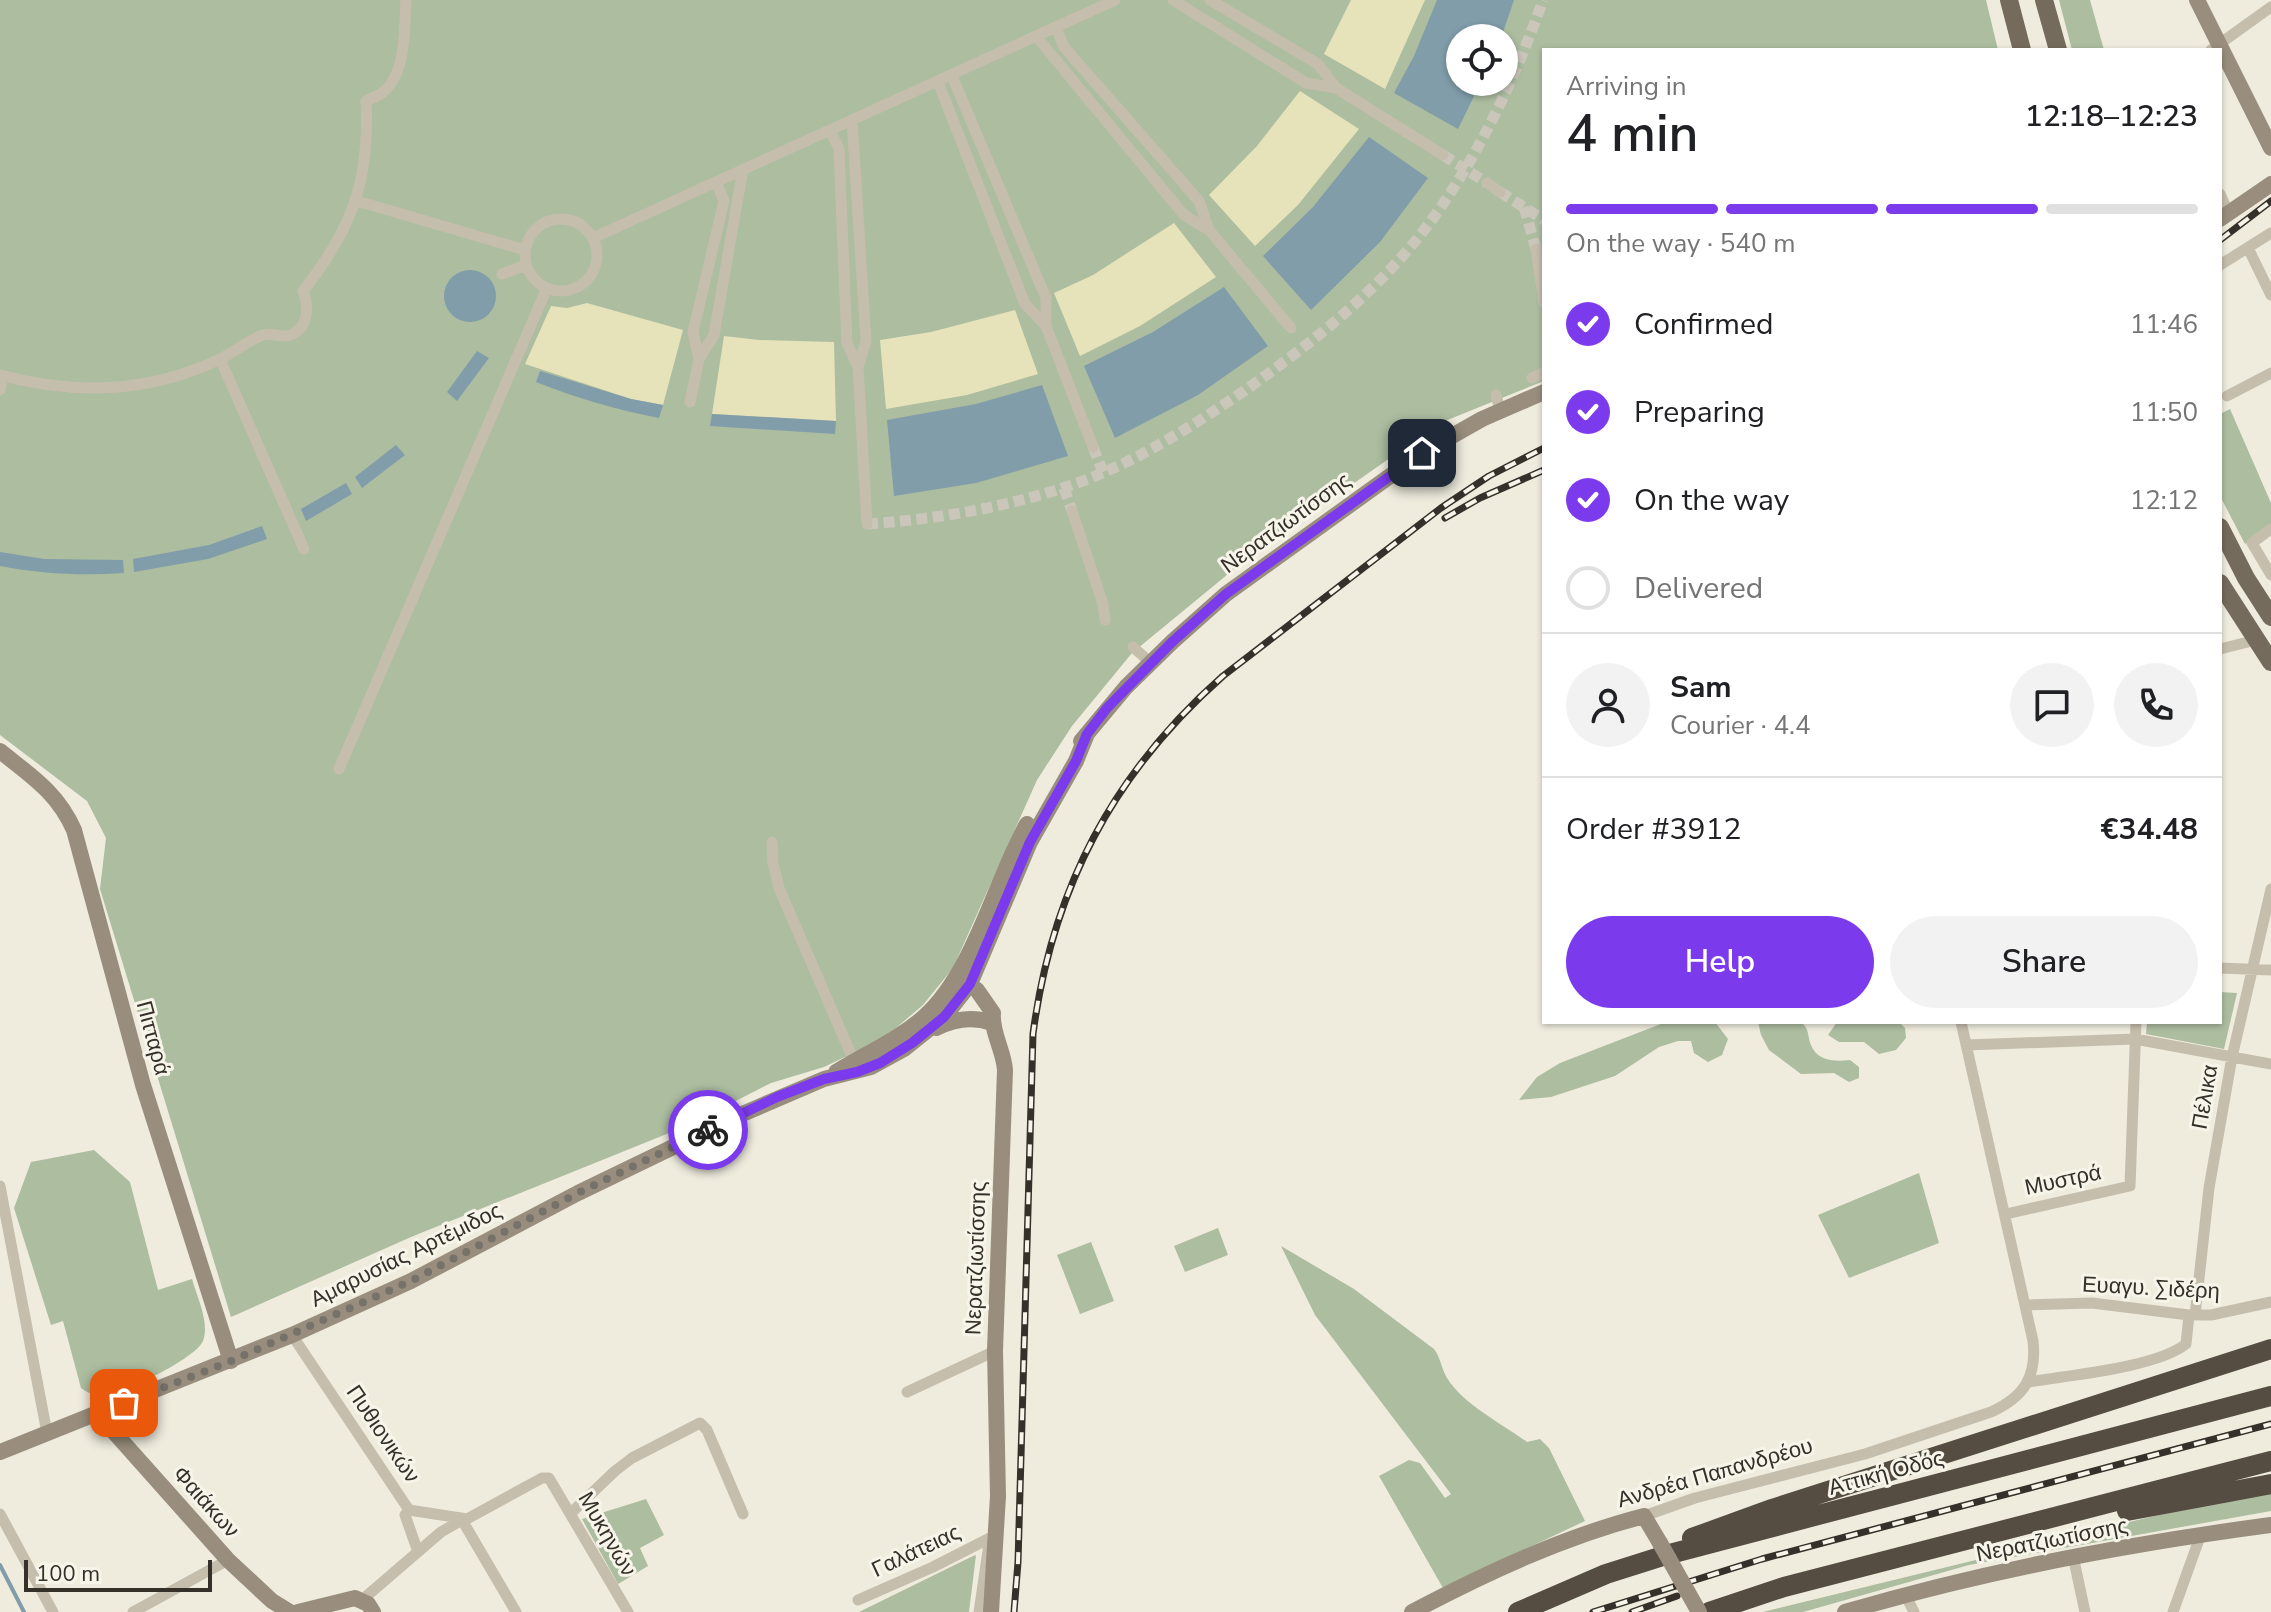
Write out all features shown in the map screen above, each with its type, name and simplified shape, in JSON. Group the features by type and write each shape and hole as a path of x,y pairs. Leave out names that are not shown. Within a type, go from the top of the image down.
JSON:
{"highway":[{"path":"1663,1549 1721,1526 2271,1349"},
{"name":"Αττική Οδός","path":"1518,1612 1663,1549 2271,1396"},
{"path":"1709,1612 1784,1587 2271,1461"},
{"path":"2051,1519 2143,1509 2271,1484"}],"main road":[{"path":"2044,0 2057,48"},
{"path":"2010,4 2015,48"},
{"path":"2010,4 2021,48"},
{"path":"2222,531 2246,578 2269,609"},
{"path":"2222,586 2271,662"}],"street":[{"path":"0,390 1,376 77,389 103,389 164,380 220,359 266,333 288,336 300,328 307,311 303,291 338,242 357,201 367,139 366,101 384,92 395,78 400,62 406,0"},
{"path":"593,238 1115,0"},
{"path":"1173,0 1306,83 1336,88"},
{"path":"1210,0 1318,64 1336,88 1443,155"},
{"path":"2197,0 2215,48 2271,7"},
{"path":"1056,27 1064,47 1199,201 1209,230"},
{"path":"1036,36 1184,215 1209,230 1291,328"},
{"path":"2222,60 2271,148"},
{"path":"952,76 1046,298 1046,326 1093,447"},
{"path":"938,82 1025,304 1046,326"},
{"path":"852,120 866,341 858,367 867,524"},
{"path":"830,130 839,149 847,343 858,367"},
{"path":"690,402 699,359 714,335 743,169"},
{"path":"699,359 693,332 724,201 716,182"},
{"path":"1487,183 1500,192"},
{"path":"2225,216 2271,184"},
{"path":"357,201 525,250"},
{"path":"557,219 579,223 593,238 597,252 591,274 572,289 560,291 547,288 538,283 526,265 525,250 536,229 557,219"},
{"path":"2222,264 2271,233"},
{"path":"2248,248 2271,295"},
{"path":"1536,249 1542,290"},
{"path":"502,274 526,265"},
{"path":"339,769 547,288"},
{"path":"220,359 304,549"},
{"path":"1532,378 1542,373"},
{"path":"2227,396 2271,373"},
{"name":"Νερατζιωτίσσης","path":"895,1055 924,1034 963,986 1020,836 1068,755 1107,708 1226,594 1370,489 1498,402 1542,392"},
{"path":"1072,511 1103,604 1105,620"},
{"path":"2271,529 2252,543 2271,575"},
{"path":"2222,648 2256,640"},
{"path":"1133,647 1151,663"},
{"name":"Πιτταρά","path":"0,751 51,792 74,830 143,1085 231,1361"},
{"path":"772,842 779,888 854,1061"},
{"name":"Πέλικα","path":"2029,1382 2129,1365 2168,1354 2186,1344 2232,1057 2271,889"},
{"path":"2222,968 2271,970"},
{"path":"963,986 973,1019"},
{"name":"Νερατζιωτίσσης","path":"963,986 989,1006 993,1013 992,1023 1005,1070 995,1351 998,1496 991,1612"},
{"name":"Αμαρυσίας Αρτέμιδος","path":"0,1452 231,1361 411,1281 578,1193 733,1118 824,1079 914,1025 963,986"},
{"path":"924,1034 950,1022 973,1019 992,1023"},
{"path":"1961,1024 2027,1305 2035,1355 2029,1382"},
{"path":"2135,1039 2136,1024"},
{"path":"1966,1045 2135,1039 2271,1064"},
{"name":"Μυστρά","path":"2006,1214 2130,1186 2135,1039"},
{"name":"Αμαρυσίας Αρτέμιδος","path":"824,1079 857,1072 895,1055"},
{"path":"0,1186 47,1433"},
{"name":"Ευαγυ. Σιδέρη","path":"2027,1305 2092,1303 2192,1315 2225,1314 2271,1302"},
{"name":"Πυθιονικών","path":"292,1335 409,1510 462,1520"},
{"path":"907,1392 995,1351"},
{"name":"Ανδρέα Παπανδρέου","path":"1412,1612 1512,1563 1585,1533 1695,1498 1865,1454 1991,1412 2014,1400 2029,1382"},
{"name":"Φαιάκων","path":"97,1413 228,1560 272,1601 290,1612"},
{"path":"571,1513 632,1458 700,1423 707,1430 743,1514"},
{"name":"Μυκηνών","path":"462,1520 471,1518 542,1478 549,1478 628,1612"},
{"name":"Νερατζιωτίσσης","path":"979,1612 998,1496"},
{"path":"409,1510 406,1518 418,1552"},
{"path":"0,1514 53,1612"},
{"path":"1644,1516 1699,1612"},
{"path":"298,1612 343,1599 367,1606 418,1552 441,1532 462,1520 516,1612"},
{"name":"Νερατζιωτίσσης","path":"1845,1612 1905,1594 2073,1556 2271,1525"},
{"path":"2173,1612 2201,1534"},
{"name":"Γαλάτειας","path":"858,1600 990,1538"},
{"path":"2073,1556 2085,1612"},
{"path":"133,1612 228,1560"},
{"path":"1905,1594 1914,1612"}],"green space":[{"path":"0,0 1986,0 1998,48 1542,48 1542,382 1440,423 1250,556 1132,653 1072,726 1037,780 953,968 923,1005 883,1039 824,1067 771,1083 689,1125 411,1237 231,1317 100,889 106,838 87,801 0,735"},
{"path":"2059,0 2090,0 2103,48 2071,48"},
{"path":"2230,409 2271,503 2271,524 2245,544 2222,500 2222,413"},
{"path":"2222,992 2237,993 2224,1049 2146,1034 2147,1024 2222,1024"},
{"path":"1661,1024 1717,1024 1728,1039 1722,1055 1708,1062 1694,1053 1691,1041 1678,1041 1659,1047 1615,1076 1551,1097 1519,1100 1537,1077 1560,1063"},
{"path":"1758,1024 1803,1024 1818,1054 1833,1060 1850,1060 1859,1067 1859,1078 1849,1082 1834,1073 1801,1074 1769,1050"},
{"path":"1836,1024 1901,1024 1905,1028 1906,1038 1896,1050 1879,1054 1864,1042 1839,1042 1828,1035"},
{"path":"94,1150 130,1182 158,1290 192,1279 205,1326 203,1341 187,1357 142,1382 101,1395 81,1388 63,1321 51,1325 14,1208 31,1162"},
{"path":"1919,1173 1939,1243 1849,1278 1818,1215"},
{"path":"1218,1228 1228,1255 1185,1272 1174,1246"},
{"path":"1091,1242 1114,1301 1080,1314 1057,1255"},
{"path":"1281,1246 1354,1289 1434,1349 1447,1378 1473,1405 1527,1442 1540,1439 1549,1448 1585,1521 1443,1588 1379,1476 1409,1460 1420,1463 1445,1498 1451,1494 1315,1315"},
{"path":"2271,1492 2271,1511 1969,1565 1803,1612 1763,1612 2062,1542 2061,1538"},
{"path":"646,1499 664,1535 640,1548 648,1566 618,1584 582,1519"},
{"path":"976,1555 969,1612 859,1612 971,1557"}],"sand":[{"path":"1351,0 1425,0 1385,89 1324,54"},
{"path":"1300,91 1359,129 1298,205 1255,246 1209,195 1257,146"},
{"path":"1174,223 1216,277 1140,326 1080,356 1054,293 1093,275"},
{"path":"587,303 683,330 663,405 631,399 525,364 551,306 567,308"},
{"path":"1015,310 1038,374 967,395 886,409 880,340 931,332"},
{"path":"724,336 834,342 836,421 712,414"}],"water":[{"path":"1437,0 1514,0 1506,24 1446,24 1446,96 1474,96 1458,129 1394,93 1414,56"},
{"path":"1369,137 1428,178 1380,242 1311,310 1263,256 1313,207"},
{"path":"470,270 489,277 496,296 489,315 470,322 451,315 444,296 451,277"},
{"path":"1224,287 1268,346 1198,395 1115,438 1084,366 1153,332"},
{"path":"477,351 489,358 457,401 447,392"},
{"path":"540,371 631,399 663,405 659,418 597,403 536,382"},
{"path":"1042,385 1068,456 976,483 894,496 887,420 976,404"},
{"path":"712,414 836,421 835,434 710,426"},
{"path":"396,445 405,455 362,488 355,477"},
{"path":"346,483 352,494 306,521 301,509"},
{"path":"262,526 267,539 208,559 134,572 133,559 209,545"},
{"path":"0,552 44,559 123,560 124,573 62,574 15,569 0,566"}],"waterway":[{"path":"0,1565 24,1612"}],"tunnel":[{"path":"867,524 944,516 995,506 1093,477 1181,432 1295,354 1368,292 1431,221 1495,115 1543,0"},
{"path":"1443,155 1487,183"},
{"path":"1500,192 1542,219"},
{"path":"1524,207 1536,249"},
{"path":"1093,447 1103,472"},
{"path":"1064,488 1072,511"}],"railway":[{"path":"2222,238 2271,201"},
{"path":"1014,1612 1033,1034 1042,981 1072,883 1094,837 1150,752 1184,713 1223,676 1441,508 1489,476 1542,449"},
{"path":"1445,518 1480,498 1542,471"},
{"path":"1593,1612 1762,1559 2271,1424"},
{"path":"1632,1612 1677,1596"}],"way so far":[{"path":"124,1403 231,1361 411,1281 578,1193 708,1130"}],"route":[{"path":"708,1130 777,1097 880,1063 912,1043 944,1017 970,984 1030,842 1076,761 1087,734 1107,708 1172,642 1226,594 1422,453"}]}
